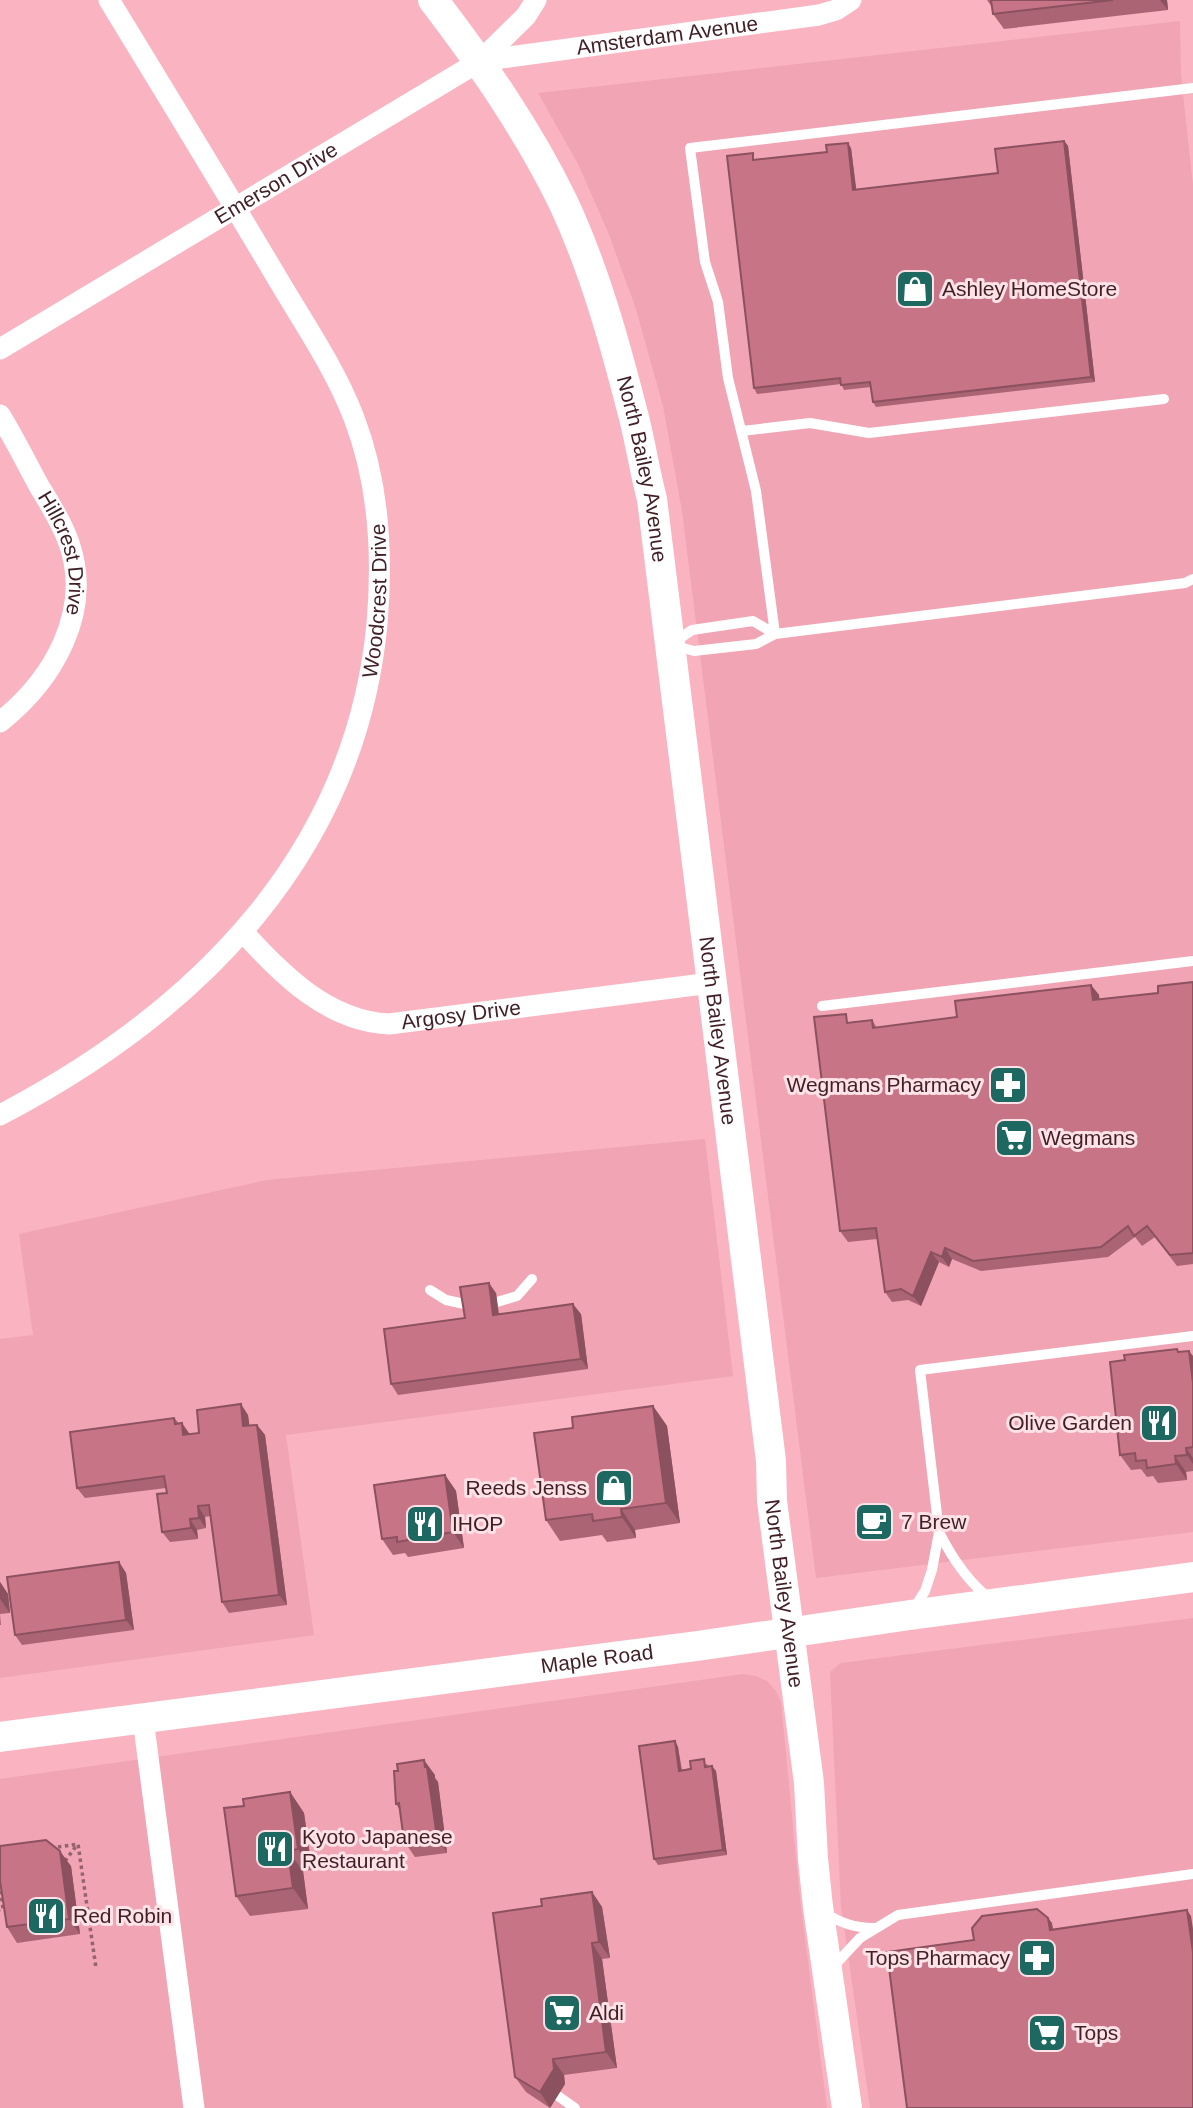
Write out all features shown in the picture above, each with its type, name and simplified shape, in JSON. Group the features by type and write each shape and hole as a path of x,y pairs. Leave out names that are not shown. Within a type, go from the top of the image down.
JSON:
{"street":[{"name":"Woodcrest Drive","path":"0,1115 46,1091 139,1027 182,991 243,932 278,888 309,841 334,791 363,707 374,654 379,601 379,540 375,497 367,457 355,419 339,383 237,207 109,0"},
{"name":"North Bailey Avenue","path":"433,0 480,61 551,178 578,239 603,308 633,412 652,499 771,1461 772,1500 809,1783 818,1907 847,2108"},
{"name":"Emerson Drive","path":"0,349 480,61 526,16 536,0"},
{"name":"Amsterdam Avenue","path":"480,61 819,15 836,10 850,0"},
{"name":"Hillcrest Drive","path":"0,415 69,544 74,564 75,591 68,631 51,668 30,694 0,722"},
{"name":"Argosy Drive","path":"243,932 268,959 306,991 346,1017 368,1023 389,1024 711,983"},
{"name":"Maple Road","path":"0,1737 697,1647 1193,1577"},
{"path":"143,1719 194,2108"}],"lane":[{"path":"775,634 756,491 728,378 718,302 705,262 690,148 1193,88"},
{"path":"742,431 810,424 869,433 1164,399"},
{"path":"671,645 694,651 756,644 775,634 1190,583"},
{"path":"671,645 692,630 753,621 775,634"},
{"path":"822,1006 1193,961"},
{"path":"497,1302 517,1296 532,1279"},
{"path":"430,1290 446,1300 469,1306"},
{"path":"910,1615 928,1582 936,1557 939,1532 920,1370 1193,1336"},
{"path":"939,1532 951,1555 972,1583 996,1603"},
{"path":"827,1974 848,1950 873,1928 898,1915 1193,1874"},
{"path":"818,1907 846,1924 873,1928"},
{"path":"558,2096 575,2108"}],"path":[{"path":"39,1849 78,1844"},
{"path":"65,1861 78,1844"},
{"path":"78,1844 96,1968"},
{"path":"0,1884 4,1909 0,1910"},
{"path":"2,1900 11,1899"}],"shaded area":[{"path":"1180,21 1181,75 1193,185 1193,1532 816,1578 682,511 663,406 636,309 608,232 578,164 538,93"},
{"path":"705,1139 733,1376 286,1435 314,1635 0,1678 0,1339 33,1335 19,1234 267,1180"},
{"path":"1193,1618 1193,2108 870,2108 841,1906 830,1672 841,1663"},
{"path":"743,1674 767,1681 781,1702 800,1899 827,2108 0,2108 0,1779"}],"building":[{"path":"991,0 1113,0 993,14"},
{"name":"Ashley HomeStore","path":"1064,141 1091,377 873,402 870,382 841,385 840,378 754,388 727,156 753,153 753,160 827,152 826,145 848,143 853,190 998,173 995,149"},
{"name":"Wegmans","path":"1193,982 1193,1253 1170,1255 1147,1226 1134,1236 1128,1226 1101,1247 973,1261 945,1248 942,1257 931,1252 913,1296 901,1289 885,1292 876,1228 840,1231 814,1017 846,1014 847,1023 872,1020 873,1028 957,1017 955,1001 1091,985 1093,1000 1158,993 1158,986"},
{"path":"489,1283 493,1315 573,1304 581,1359 391,1384 384,1329 465,1318 460,1287"},
{"name":"Olive Garden","path":"1177,1349 1178,1352 1189,1351 1193,1383 1193,1447 1186,1448 1187,1455 1175,1456 1176,1464 1147,1468 1146,1460 1136,1461 1135,1453 1120,1455 1110,1362 1125,1360 1124,1355"},
{"path":"241,1404 243,1426 257,1425 279,1595 222,1602 209,1505 198,1506 199,1518 190,1519 191,1528 162,1532 157,1494 167,1493 164,1476 77,1488 70,1432 174,1418 175,1424 182,1423 183,1435 199,1433 197,1410"},
{"name":"Reeds Jenss","path":"653,1406 666,1503 621,1509 622,1517 593,1521 592,1514 546,1520 534,1433 573,1428 572,1417"},
{"name":"IHOP","path":"445,1475 453,1532 397,1542 397,1537 382,1539 374,1485"},
{"path":"119,1562 126,1620 15,1635 7,1577"},
{"path":"675,1741 679,1771 691,1769 690,1761 704,1759 705,1767 712,1766 723,1850 654,1859 639,1746"},
{"path":"424,1760 437,1837 404,1841 399,1803 396,1804 394,1771 398,1771 397,1764"},
{"name":"Kyoto Japanese Restaurant","path":"290,1792 298,1849 288,1851 293,1888 236,1896 224,1808 244,1806 243,1799"},
{"name":"Red Robin","path":"46,1840 60,1851 69,1919 7,1927 0,1881 0,1846"},
{"name":"Aldi","path":"592,1892 599,1942 592,1943 606,2052 553,2059 554,2069 540,2092 515,2077 493,1913 542,1906 541,1899"},
{"name":"Tops","path":"1037,1909 1048,1918 1050,1930 1187,1910 1193,1952 1193,2108 907,2108 887,1952 974,1940 972,1928 982,1916"}],"place":[{"name":"Ashley HomeStore","path":"915,289"},
{"name":"Wegmans Pharmacy","path":"1008,1085"},
{"name":"Wegmans","path":"1014,1138"},
{"name":"Olive Garden","path":"1159,1423"},
{"name":"Reeds Jenss","path":"614,1488"},
{"name":"7 Brew","path":"874,1522"},
{"name":"IHOP","path":"425,1524"},
{"name":"Kyoto Japanese Restaurant","path":"275,1849"},
{"name":"Red Robin","path":"46,1916"},
{"name":"Tops Pharmacy","path":"1037,1958"},
{"name":"Aldi","path":"562,2013"},
{"name":"Tops","path":"1047,2033"}]}
